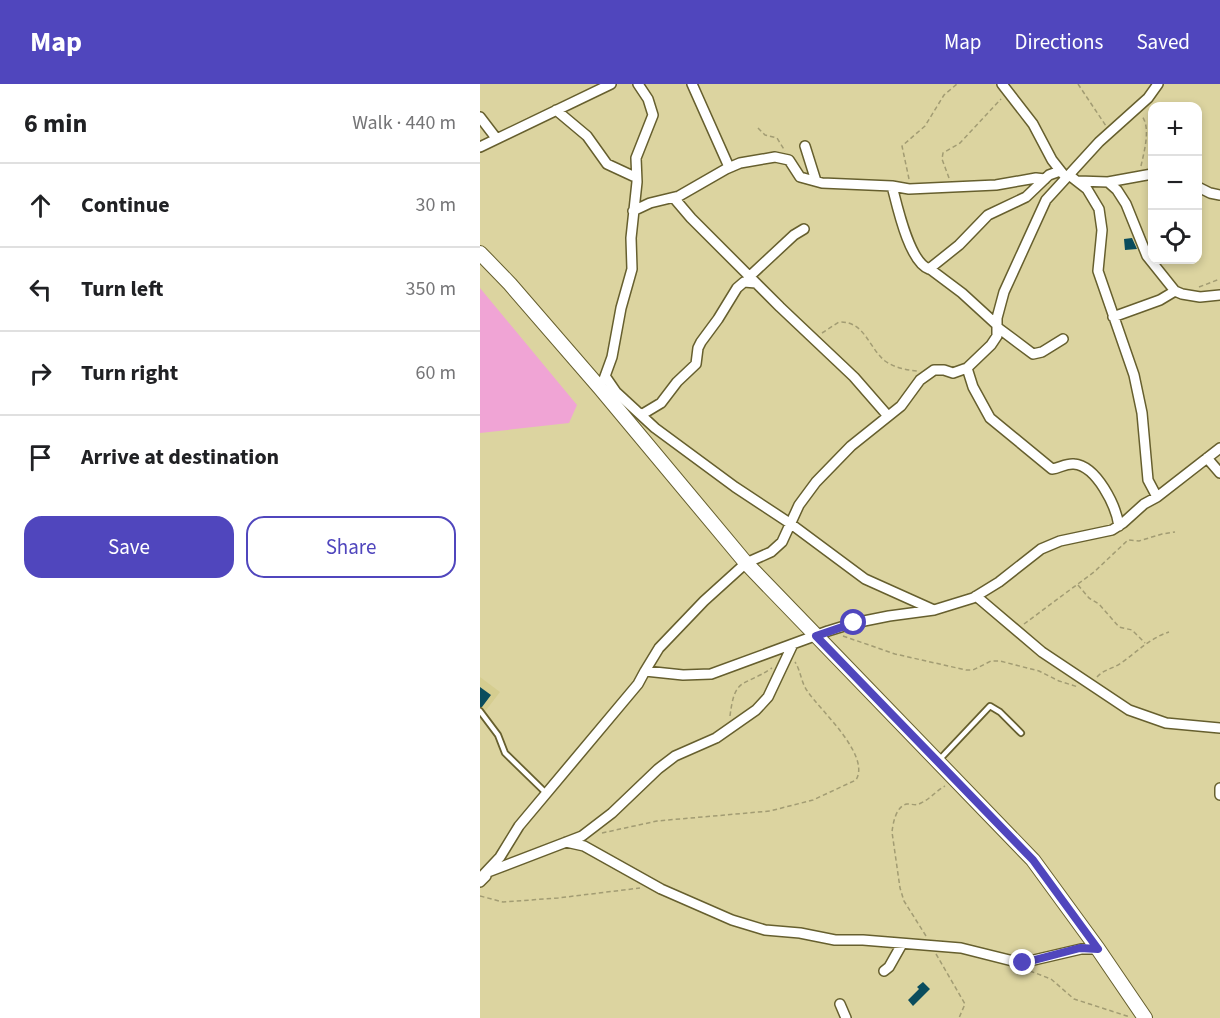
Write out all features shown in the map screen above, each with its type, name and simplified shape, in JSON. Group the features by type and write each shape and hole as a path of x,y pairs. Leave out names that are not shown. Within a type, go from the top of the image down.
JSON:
{"main road":[{"path":"480,254 603,382 746,563 822,633 938,761 1033,860 1145,1018"}],"street":[{"path":"480,147 611,84"},
{"path":"638,84 648,99 653,115 638,150 631,238 632,275 623,298 616,340 603,382 668,438 791,524 859,575 934,610"},
{"path":"692,84 729,167"},
{"path":"1002,84 1033,124 1052,160 1091,194 1099,209 1102,231 1098,271 1134,375 1142,413 1148,480 1156,497"},
{"path":"482,878 500,857 519,826 638,684 653,656 666,641 704,601 746,563 771,552 784,540 800,505 816,482 851,446 900,406 930,372 938,369 953,373 967,368 995,341 997,318 1004,292 1040,212 1054,190 1110,131 1153,93 1158,84"},
{"path":"556,110 587,136 607,164 635,177"},
{"path":"480,117 496,138"},
{"path":"805,146 816,181"},
{"path":"633,211 650,202 674,198 729,167 775,157 787,159 798,175 822,183 892,186 909,189 1002,184 1036,177 1045,179 1068,176 1108,182 1148,175"},
{"path":"930,269 959,245 984,218 1026,197 1045,179"},
{"path":"1108,182 1126,204 1147,256 1175,291 1186,295 1211,297 1220,295"},
{"path":"892,186 913,250 921,265 962,293 997,326 1033,354 1040,353 1063,339"},
{"path":"1202,189 1220,195"},
{"path":"674,198 691,218 854,377 888,416"},
{"path":"641,416 661,403 677,382 696,364 700,342 718,319 737,288 753,279 794,235 804,229"},
{"path":"1113,317 1160,300 1175,291"},
{"path":"967,368 973,387 994,422 1052,469 1072,463 1086,468 1106,492 1116,512 1119,526"},
{"path":"645,671 683,675 711,674 822,633 865,620 934,610 976,596 999,582 1041,549 1059,541 1112,530 1119,526 1144,504 1220,448"},
{"path":"1207,458 1220,473"},
{"path":"976,596 1016,631 1087,686 1123,707 1142,716 1178,725 1220,728"},
{"path":"482,878 582,836 612,813 668,761 708,743 727,731 763,703 793,644"},
{"path":"1220,788 1220,795"},
{"path":"566,842 584,846 656,886 732,920 760,929 800,933 835,940 961,948 1023,963 1080,948 1098,949"},
{"path":"884,971 889,967 902,944"},
{"path":"840,1004 846,1018"}],"lane":[{"path":"938,761 990,706 1000,712 1021,733"},
{"path":"480,711 498,735 505,753 546,793"}],"path":[{"path":"909,189 909,169 902,146 926,126 939,102 957,84"},
{"path":"1078,84 1110,131"},
{"path":"951,186 942,159 943,153 960,143 990,109 1009,93"},
{"path":"1136,109 1145,119 1148,132 1138,177"},
{"path":"758,128 765,135 779,140 785,149 787,159"},
{"path":"1186,295 1192,290 1220,279"},
{"path":"813,339 839,322 848,322 864,333 886,361 903,369 930,372"},
{"path":"1016,631 1094,572 1128,540 1139,541 1175,532"},
{"path":"1077,584 1119,627 1132,630 1145,644"},
{"path":"822,633 895,654 957,668 973,670 991,661 1006,662 1039,671 1059,681 1087,686 1103,670 1120,664 1158,635 1169,632"},
{"path":"582,836 657,820 770,811 813,800 852,783 858,776 859,767 849,745 832,720 809,694 802,681 797,663 787,657 760,676 739,685 735,690 727,731"},
{"path":"956,779 923,802 916,805 905,804 893,823 900,888 904,901 964,1000 965,1007 959,1018"},
{"path":"480,896 503,902 656,886"},
{"path":"1023,963 1031,972 1051,979 1074,999 1100,1009 1136,1018"}],"shaded area":[{"path":"480,288 577,405 569,423 480,433"},
{"path":"480,677 500,692 480,718"}],"building":[{"path":"1132,238 1137,249 1125,250 1124,239"},
{"path":"480,687 491,695 482,707 480,707"},
{"path":"923,982 930,989 913,1006 908,1000"}],"route":[{"path":"854,623 816,636 1033,860 1098,949 1080,948 1023,963"}]}
